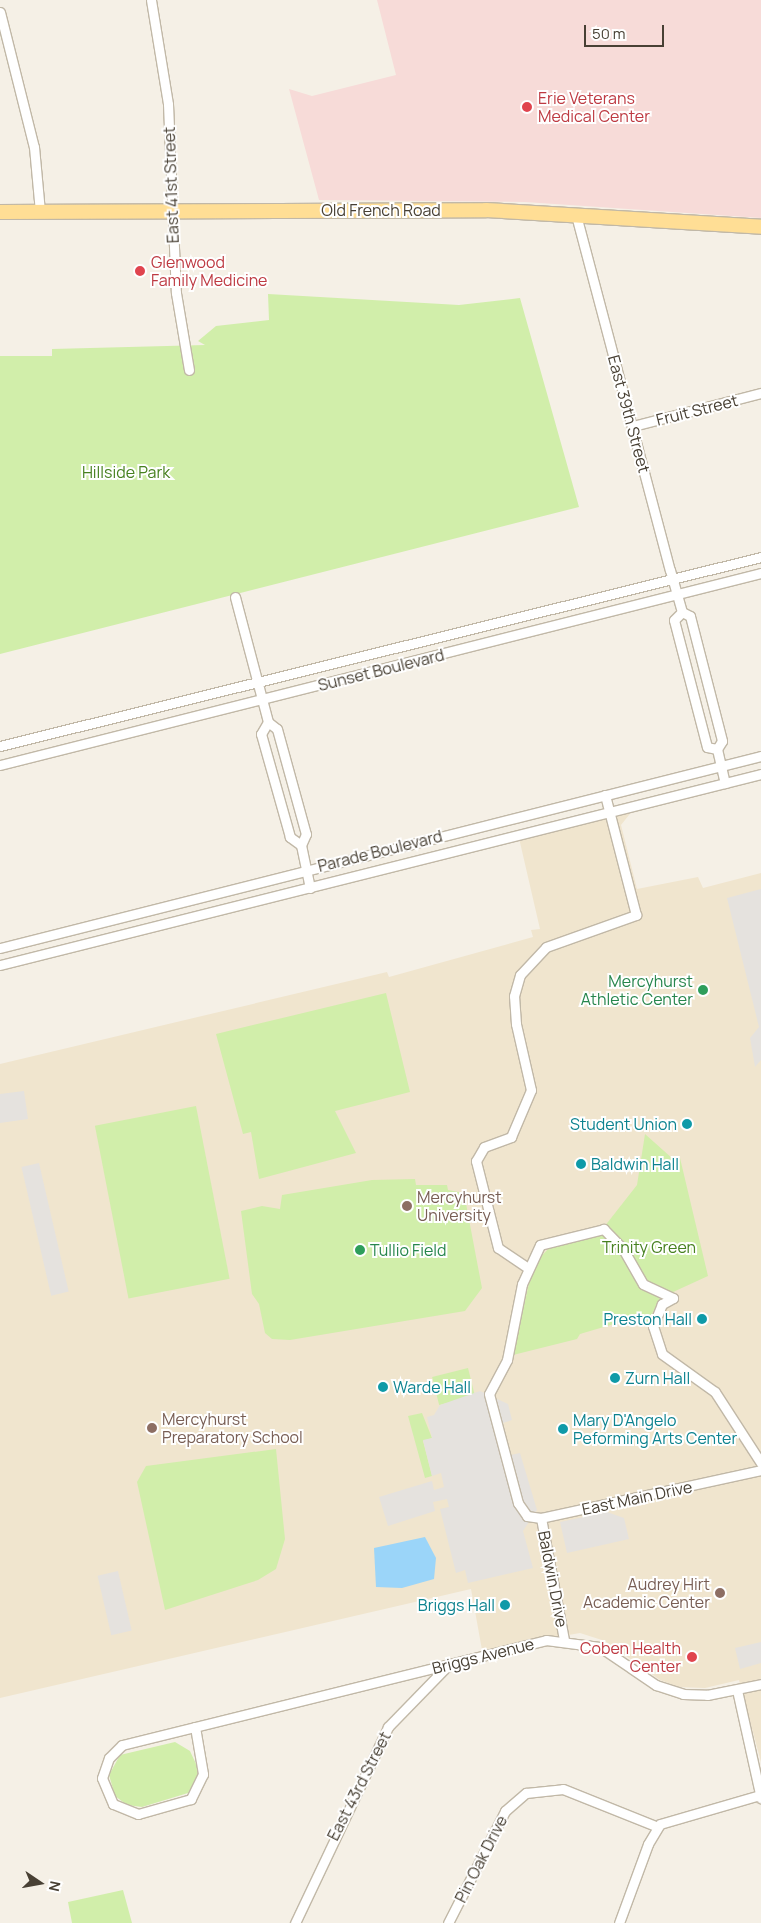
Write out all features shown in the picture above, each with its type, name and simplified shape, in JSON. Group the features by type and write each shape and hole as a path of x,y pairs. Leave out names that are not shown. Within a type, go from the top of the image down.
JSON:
{"main road":[{"name":"Old French Road","path":"0,212 456,210 576,215 761,227"}],"street":[{"name":"East 41st Street","path":"151,0 168,104 171,211 176,293 189,370"},
{"path":"0,12 34,147 40,212"},
{"name":"East 39th Street","path":"576,215 682,612"},
{"name":"Fruit Street","path":"633,426 761,393"},
{"name":"Sunset Boulevard","path":"0,746 761,557"},
{"name":"Sunset Boulevard","path":"0,765 761,573"},
{"path":"235,598 259,682 268,722 261,734 290,837 301,845"},
{"name":"East 39th Street","path":"682,612 674,620 707,747 716,749"},
{"name":"East 39th Street","path":"682,612 690,616 722,741 716,749"},
{"path":"268,722 277,728 306,834 301,845 310,888"},
{"name":"East 39th Street","path":"716,749 725,783"},
{"name":"Parade Boulevard","path":"0,948 306,869 761,756"},
{"name":"Parade Boulevard","path":"0,965 761,774"},
{"path":"528,1268 498,1248 476,1161 484,1147 511,1137 531,1090 516,1024 514,996 520,975 546,947 636,915 605,795"},
{"path":"542,1518 528,1516 518,1504 489,1394 507,1360 528,1268 540,1245 548,1240 604,1229 623,1249 643,1284 673,1298 662,1304 653,1326 662,1354 715,1392 761,1464"},
{"name":"East Main Drive","path":"542,1518 761,1470"},
{"name":"Baldwin Drive","path":"542,1518 564,1640"},
{"name":"Briggs Avenue","path":"195,1727 203,1774 191,1799 138,1814 113,1804 102,1778 117,1749 195,1727 448,1665 564,1640 600,1647 668,1690 707,1695 761,1684"},
{"name":"East 43rd Street","path":"292,1922 388,1727 448,1665"},
{"path":"619,1923 658,1827 668,1819 761,1796 737,1690"},
{"name":"Pin Oak Drive","path":"448,1923 505,1811 526,1793 563,1789 658,1827"}],"shaded area":[{"name":"Erie Veterans Medical Center","path":"377,0 761,0 761,218 525,202 319,200 289,89 312,96 396,75"},
{"name":"Mercyhurst University","path":"633,810 621,825 637,889 698,877 703,888 761,873 761,1762 739,1680 705,1688 679,1687 660,1680 605,1641 580,1633 482,1650 471,1589 0,1698 0,1064 387,972 389,977 533,937 531,930 540,929 519,838"},
{"path":"761,889 761,1060 755,1067 750,1038 759,1027 727,898"},
{"path":"24,1091 28,1119 0,1123 0,1094"},
{"path":"39,1163 69,1292 51,1296 21,1167"},
{"path":"480,1391 508,1404 512,1420 503,1423 511,1455 520,1453 537,1510 523,1531 533,1568 468,1583 465,1570 456,1573 440,1509 449,1507 447,1499 433,1502 435,1511 388,1526 379,1497 432,1481 434,1490 444,1487 441,1473 432,1476 423,1440 432,1438 427,1417 434,1415 440,1405"},
{"path":"607,1512 624,1518 629,1539 567,1553 560,1522"},
{"path":"118,1571 132,1630 111,1635 98,1576"},
{"path":"761,1642 761,1663 740,1669 735,1648"}],"green space":[{"name":"Hillside Park","path":"268,294 459,305 520,298 579,507 0,654 0,356 52,356 52,349 205,345 198,341 216,326 269,320"},
{"path":"386,993 410,1092 335,1111 356,1153 259,1179 251,1132 243,1134 216,1034"},
{"path":"196,1106 230,1279 128,1298 95,1126"},
{"name":"Trinity Green","path":"645,1134 673,1159 680,1158 708,1276 660,1298 648,1322 624,1321 580,1334 577,1339 513,1355 533,1265 551,1246 597,1236 637,1185"},
{"name":"Tullio Field","path":"415,1179 416,1185 447,1185 448,1190 464,1193 482,1288 465,1311 290,1340 272,1339 265,1333 259,1304 252,1294 241,1211 262,1206 280,1209 282,1195 372,1180"},
{"path":"468,1368 475,1396 439,1405 432,1377"},
{"path":"422,1413 432,1438 423,1441 432,1476 425,1478 408,1416"},
{"path":"276,1449 285,1539 276,1569 258,1580 165,1610 137,1482 146,1466"},
{"path":"175,1742 190,1751 197,1766 198,1776 188,1793 142,1807 127,1805 115,1796 109,1775 120,1755"},
{"path":"123,1890 132,1923 72,1923 68,1902"}],"water":[{"path":"425,1537 436,1558 434,1579 402,1588 376,1587 374,1548"}],"place":[{"name":"Erie Veterans Medical Center","path":"527,107"},
{"name":"Glenwood Family Medicine","path":"140,271"},
{"name":"Mercyhurst Athletic Center","path":"703,990"},
{"name":"Student Union","path":"687,1124"},
{"name":"Baldwin Hall","path":"581,1164"},
{"name":"Mercyhurst University","path":"407,1206"},
{"name":"Tullio Field","path":"360,1250"},
{"name":"Preston Hall","path":"702,1319"},
{"name":"Zurn Hall","path":"615,1378"},
{"name":"Warde Hall","path":"383,1387"},
{"name":"Mercyhurst Preparatory School","path":"152,1428"},
{"name":"Mary D'Angelo Peforming Arts Center","path":"563,1429"},
{"name":"Audrey Hirt Academic Center","path":"720,1593"},
{"name":"Briggs Hall","path":"505,1605"},
{"name":"Coben Health Center","path":"692,1657"}]}
